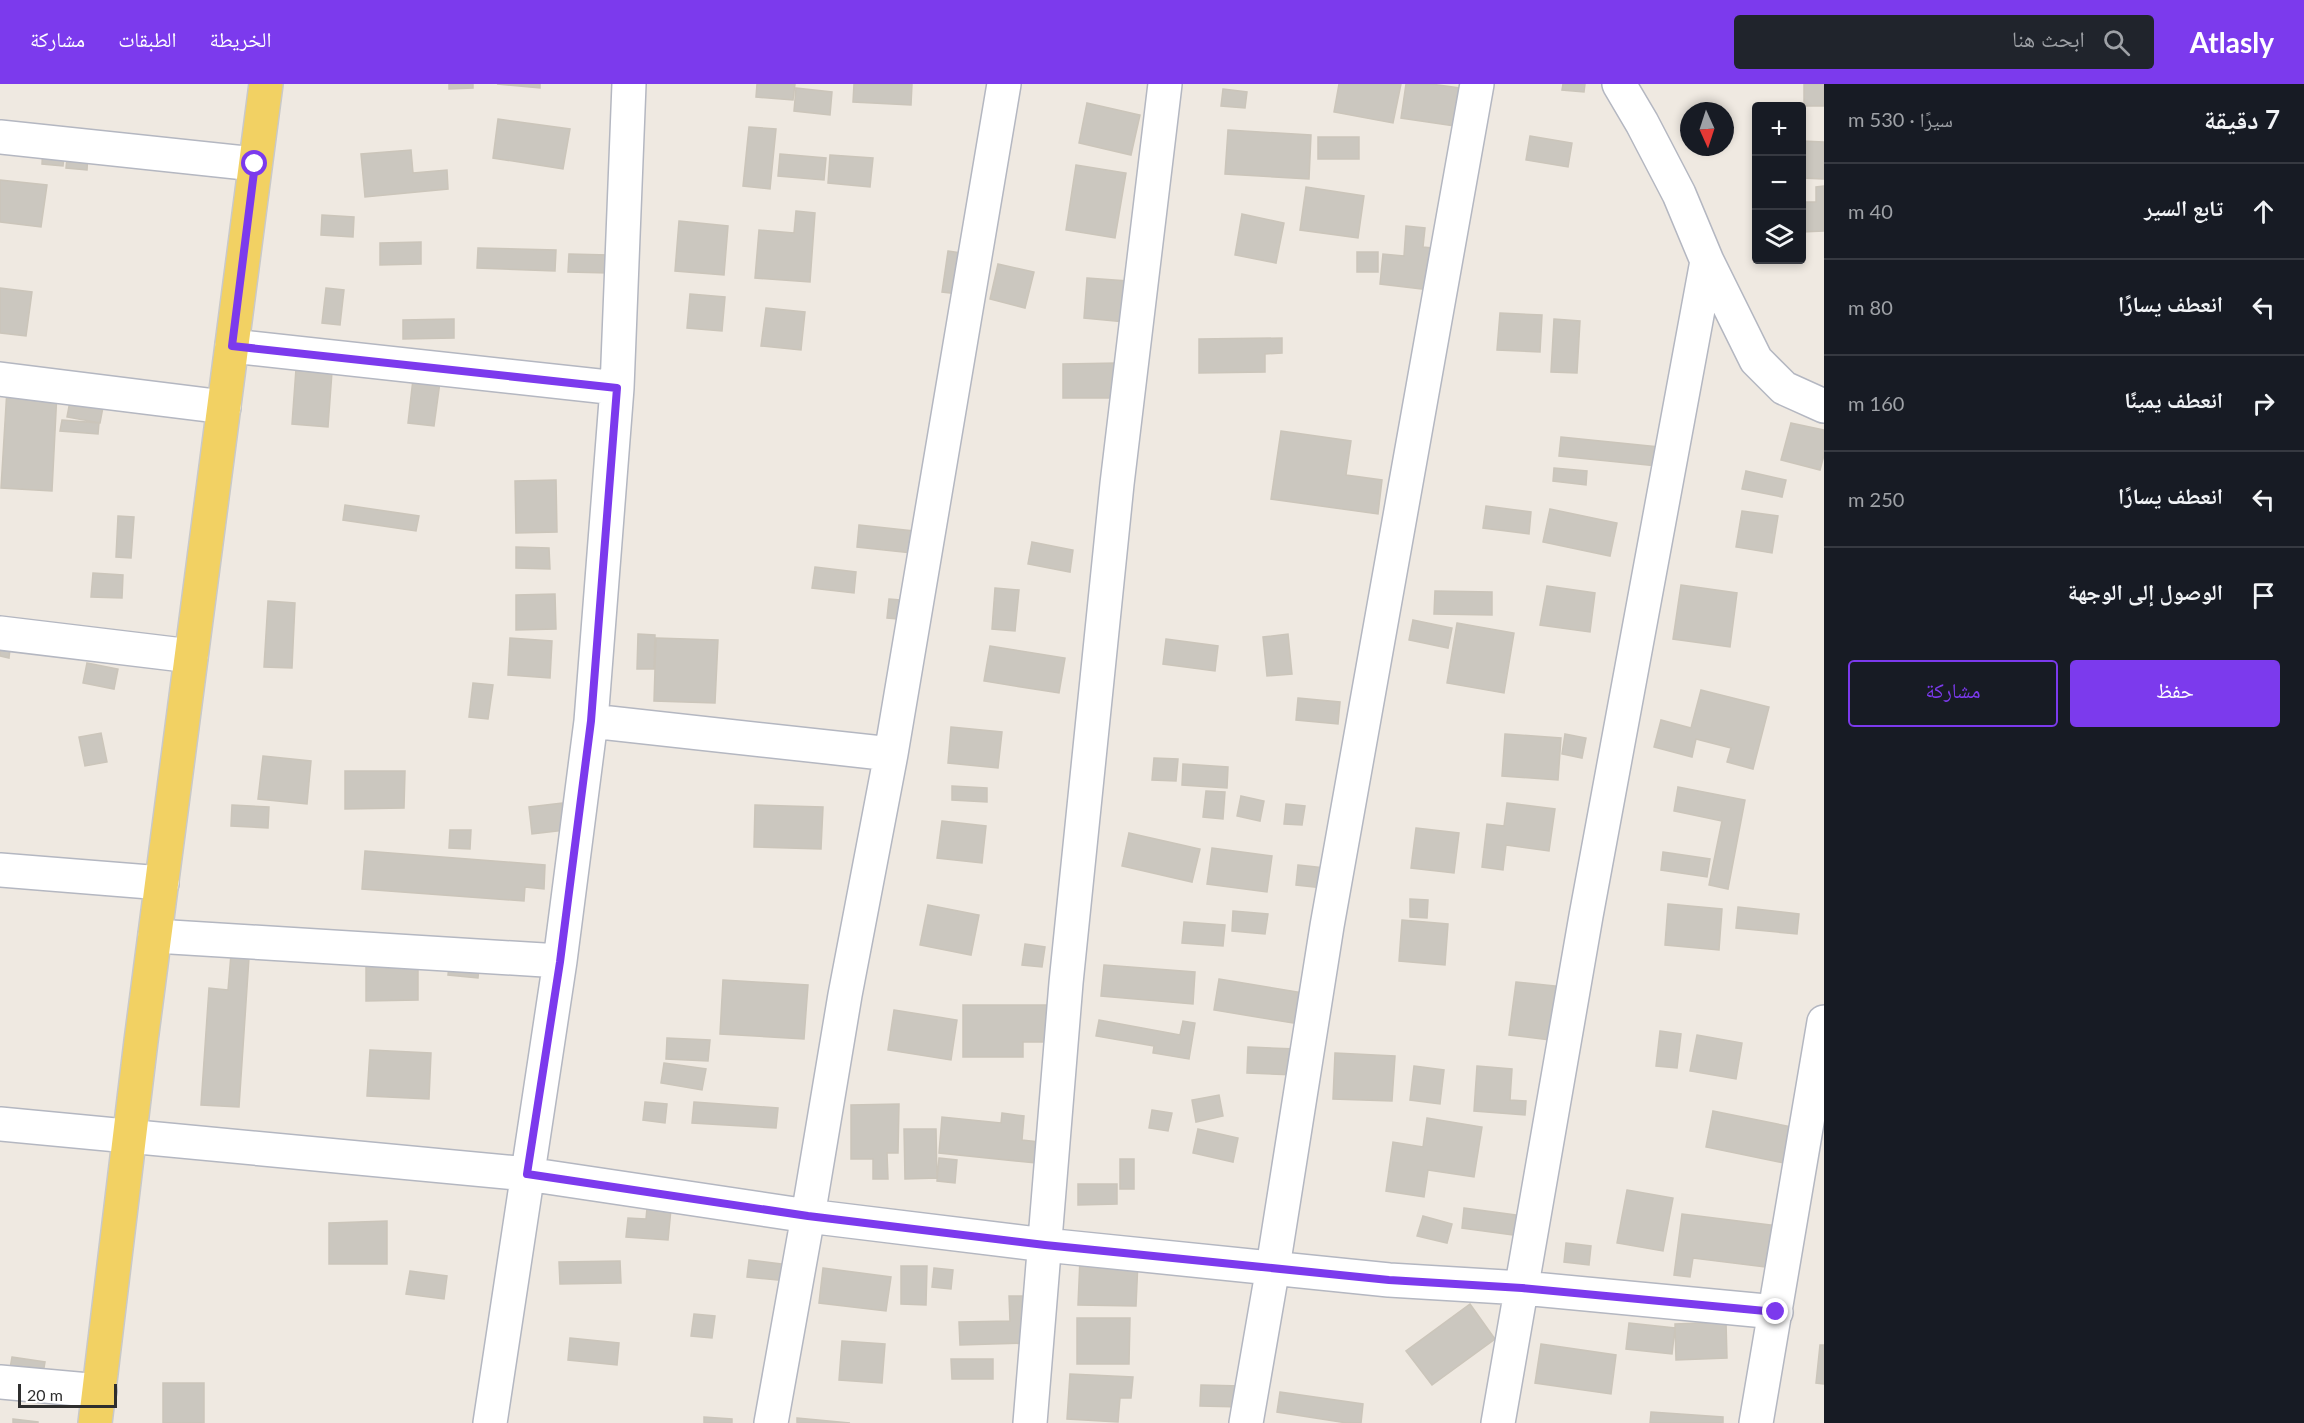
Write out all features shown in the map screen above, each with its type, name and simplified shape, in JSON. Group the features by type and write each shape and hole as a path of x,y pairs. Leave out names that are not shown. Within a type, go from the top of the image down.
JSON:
{"main road":[{"path":"95,1423 155,936 266,84"}],"street":[{"path":"490,1423 560,962 591,721 617,388 629,84"},
{"path":"771,1423 845,995 891,754 1004,84"},
{"path":"1030,1423 1066,983 1117,484 1165,84"},
{"path":"1246,1423 1329,914 1477,84"},
{"path":"1619,84 1679,194 1707,261 1756,360 1784,388 1824,406"},
{"path":"0,137 255,164"},
{"path":"1498,1423 1586,916 1707,261"},
{"path":"232,346 617,388"},
{"path":"0,379 224,407"},
{"path":"0,633 191,656"},
{"path":"591,721 891,754"},
{"path":"0,870 162,883"},
{"path":"155,936 560,962"},
{"path":"1756,1423 1824,1022"},
{"path":"0,1124 527,1174 808,1216 1045,1245 1389,1280 1522,1288 1776,1312"},
{"path":"0,1382 100,1391"}],"building":[{"path":"449,84 473,84 473,88 449,89"},
{"path":"497,84 540,84 540,88"},
{"path":"757,84 795,84 793,100 756,97"},
{"path":"854,84 912,84 911,105 853,102"},
{"path":"1339,84 1401,84 1393,123 1334,112"},
{"path":"1406,84 1431,84 1467,89 1461,127 1401,118"},
{"path":"1563,84 1585,84 1584,92 1562,90"},
{"path":"1804,84 1824,84 1824,106 1806,106"},
{"path":"796,88 832,92 830,115 794,111"},
{"path":"1223,89 1247,92 1245,108 1221,106"},
{"path":"1087,103 1140,115 1131,155 1079,143"},
{"path":"498,119 570,129 563,169 493,158"},
{"path":"749,127 776,129 770,189 743,186"},
{"path":"1228,130 1311,135 1309,179 1225,174"},
{"path":"69,136 89,137 87,170 66,168"},
{"path":"1530,136 1572,143 1568,167 1526,160"},
{"path":"1318,137 1359,137 1359,159 1318,159"},
{"path":"1806,141 1824,142 1824,179 1806,178"},
{"path":"43,145 65,147 63,166 42,164"},
{"path":"411,150 413,173 447,170 448,189 365,197 361,154"},
{"path":"780,154 826,158 824,180 778,176"},
{"path":"830,155 873,158 870,187 828,183"},
{"path":"1076,165 1126,173 1115,238 1066,230"},
{"path":"0,180 47,185 41,227 0,222"},
{"path":"1824,186 1824,231 1806,232 1806,202 1816,202 1816,187"},
{"path":"1306,187 1364,196 1358,238 1300,230"},
{"path":"796,211 815,213 810,282 755,278 759,230 794,233"},
{"path":"1242,214 1284,223 1276,263 1235,255"},
{"path":"322,215 354,217 353,237 321,235"},
{"path":"679,221 728,226 724,275 675,271"},
{"path":"1406,226 1425,228 1423,247 1442,249 1438,291 1380,284 1383,254 1404,256"},
{"path":"421,242 421,264 380,265 380,243"},
{"path":"478,248 556,250 555,271 477,268"},
{"path":"948,251 974,255 968,295 942,292"},
{"path":"1357,252 1378,252 1378,272 1357,272"},
{"path":"569,254 609,255 609,273 568,272"},
{"path":"998,264 1034,272 1025,308 990,299"},
{"path":"1087,278 1128,281 1125,322 1084,318"},
{"path":"0,288 32,292 26,336 0,333"},
{"path":"326,288 344,290 340,325 322,323"},
{"path":"690,294 725,297 722,331 687,328"},
{"path":"766,308 805,312 801,350 761,346"},
{"path":"1500,313 1542,315 1540,352 1497,350"},
{"path":"454,319 454,338 403,339 403,320"},
{"path":"1554,319 1580,321 1577,373 1551,372"},
{"path":"1282,338 1282,353 1265,354 1265,372 1199,373 1199,339"},
{"path":"297,355 333,358 328,427 292,424"},
{"path":"1117,363 1117,398 1063,398 1063,364"},
{"path":"413,379 440,382 434,426 408,423"},
{"path":"7,389 57,392 52,491 1,488"},
{"path":"70,401 103,407 100,423 67,417"},
{"path":"62,420 99,423 98,434 60,431"},
{"path":"1791,423 1824,430 1824,455 1820,470 1781,460"},
{"path":"1281,431 1351,441 1346,475 1382,480 1378,514 1271,499"},
{"path":"1561,437 1659,447 1657,466 1559,456"},
{"path":"1554,468 1587,471 1586,485 1553,481"},
{"path":"1746,471 1786,480 1782,497 1742,489"},
{"path":"556,480 557,532 516,533 515,481"},
{"path":"345,505 419,516 416,531 343,520"},
{"path":"1486,506 1531,512 1529,534 1483,528"},
{"path":"1550,509 1617,523 1610,556 1543,542"},
{"path":"1742,511 1778,516 1772,553 1736,547"},
{"path":"118,516 134,517 131,558 116,557"},
{"path":"859,525 923,532 921,554 857,547"},
{"path":"1032,542 1073,550 1070,572 1028,564"},
{"path":"516,547 549,548 550,569 516,568"},
{"path":"815,567 856,572 854,593 812,588"},
{"path":"93,573 123,575 122,598 91,597"},
{"path":"1681,585 1737,593 1730,647 1673,639"},
{"path":"1547,586 1595,593 1590,632 1540,625"},
{"path":"995,588 1019,590 1015,631 992,629"},
{"path":"1435,591 1492,592 1492,615 1434,614"},
{"path":"555,594 556,629 516,630 516,595"},
{"path":"889,599 912,601 910,620 887,618"},
{"path":"268,601 295,603 292,668 264,667"},
{"path":"1413,620 1452,628 1448,648 1409,640"},
{"path":"1457,623 1514,633 1504,693 1447,683"},
{"path":"638,634 655,635 654,669 637,669"},
{"path":"1288,634 1292,674 1267,676 1263,637"},
{"path":"0,638 11,640 9,658 0,656"},
{"path":"510,638 552,641 550,678 508,675"},
{"path":"656,638 718,640 715,703 654,701"},
{"path":"1166,639 1218,646 1215,671 1163,664"},
{"path":"990,646 1065,658 1059,693 984,681"},
{"path":"87,663 118,669 114,689 83,683"},
{"path":"473,683 493,685 488,719 469,717"},
{"path":"1701,690 1769,707 1753,769 1727,762 1731,748 1696,739 1692,757 1654,747 1661,720 1691,728"},
{"path":"1298,698 1340,702 1338,724 1296,720"},
{"path":"951,727 1002,732 998,768 948,763"},
{"path":"101,733 107,762 85,766 79,737"},
{"path":"1505,734 1561,738 1558,780 1502,776"},
{"path":"1565,734 1586,738 1582,758 1562,754"},
{"path":"263,756 311,761 307,804 258,799"},
{"path":"1154,758 1178,759 1176,781 1152,780"},
{"path":"1183,764 1228,767 1227,788 1182,785"},
{"path":"345,771 405,771 404,808 345,809"},
{"path":"952,786 987,788 987,802 952,800"},
{"path":"1678,787 1745,800 1728,889 1709,885 1722,821 1674,811"},
{"path":"1206,791 1225,792 1223,819 1203,817"},
{"path":"1241,796 1264,801 1260,821 1237,816"},
{"path":"562,803 565,830 532,834 529,807"},
{"path":"1507,803 1555,809 1549,851 1506,845 1503,870 1482,867 1487,824 1504,826"},
{"path":"1286,804 1305,806 1302,825 1284,824"},
{"path":"232,805 269,807 268,828 231,826"},
{"path":"755,805 823,807 821,849 754,847"},
{"path":"942,821 986,826 982,863 937,858"},
{"path":"1416,828 1459,833 1454,873 1411,868"},
{"path":"450,830 471,830 470,849 449,848"},
{"path":"1129,833 1200,849 1192,882 1122,866"},
{"path":"1212,848 1272,856 1267,892 1207,884"},
{"path":"365,851 545,865 544,889 525,887 524,901 362,889"},
{"path":"1663,852 1710,859 1707,877 1661,870"},
{"path":"1298,865 1325,868 1323,888 1296,885"},
{"path":"1410,899 1428,900 1427,918 1410,917"},
{"path":"1668,904 1722,909 1719,950 1665,945"},
{"path":"928,905 979,915 971,955 920,945"},
{"path":"1738,907 1799,914 1797,934 1736,928"},
{"path":"1233,911 1268,914 1265,934 1232,931"},
{"path":"1402,920 1448,924 1445,965 1399,961"},
{"path":"1184,922 1225,925 1223,946 1182,943"},
{"path":"232,942 250,943 239,1107 201,1105 209,988 228,990"},
{"path":"1025,944 1045,947 1042,967 1022,965"},
{"path":"450,955 480,957 478,978 448,975"},
{"path":"418,964 418,1000 366,1001 366,965"},
{"path":"1104,965 1195,972 1193,1004 1101,996"},
{"path":"1219,979 1304,993 1299,1024 1214,1010"},
{"path":"723,980 808,985 804,1039 720,1034"},
{"path":"1516,982 1564,987 1558,1041 1509,1035"},
{"path":"963,1005 1053,1005 1053,1042 1023,1042 1023,1057 963,1057"},
{"path":"894,1010 957,1020 951,1060 888,1050"},
{"path":"1099,1020 1180,1035 1183,1021 1195,1023 1189,1059 1153,1053 1154,1046 1096,1036"},
{"path":"1660,1031 1681,1034 1677,1068 1656,1066"},
{"path":"1697,1035 1742,1043 1736,1079 1690,1071"},
{"path":"667,1038 710,1040 708,1061 666,1059"},
{"path":"1248,1047 1296,1049 1295,1075 1247,1073"},
{"path":"370,1050 431,1053 429,1099 367,1096"},
{"path":"1335,1053 1395,1056 1392,1101 1333,1099"},
{"path":"664,1063 706,1069 702,1090 661,1083"},
{"path":"1414,1066 1444,1070 1440,1104 1410,1100"},
{"path":"1477,1066 1512,1069 1510,1100 1526,1101 1525,1115 1474,1111"},
{"path":"1219,1095 1223,1116 1196,1122 1192,1100"},
{"path":"645,1102 667,1104 665,1123 643,1120"},
{"path":"694,1102 778,1108 776,1128 692,1123"},
{"path":"899,1104 898,1153 887,1153 888,1179 873,1179 873,1159 851,1159 851,1105"},
{"path":"1152,1110 1172,1113 1168,1131 1149,1128"},
{"path":"1713,1111 1797,1128 1789,1164 1706,1147"},
{"path":"1002,1113 1024,1116 1022,1140 1048,1143 1046,1164 939,1153 942,1117 1001,1123"},
{"path":"1427,1118 1482,1127 1474,1177 1428,1170 1424,1197 1386,1191 1393,1142 1423,1147"},
{"path":"904,1129 936,1129 937,1178 905,1179"},
{"path":"1198,1129 1238,1138 1233,1162 1193,1153"},
{"path":"939,1158 957,1160 955,1183 937,1181"},
{"path":"1120,1159 1134,1159 1134,1189 1120,1189"},
{"path":"1078,1184 1117,1184 1117,1204 1078,1205"},
{"path":"1627,1190 1673,1198 1663,1251 1617,1243"},
{"path":"648,1197 672,1199 668,1240 626,1237 628,1218 646,1219"},
{"path":"1464,1208 1523,1216 1520,1236 1462,1228"},
{"path":"1682,1214 1778,1226 1773,1268 1693,1258 1690,1277 1674,1275"},
{"path":"1423,1216 1452,1224 1447,1243 1417,1236"},
{"path":"387,1221 387,1264 329,1264 329,1223"},
{"path":"1566,1243 1591,1246 1589,1265 1564,1262"},
{"path":"1080,1259 1138,1261 1136,1306 1078,1305"},
{"path":"749,1260 789,1265 788,1281 747,1277"},
{"path":"620,1261 621,1283 560,1284 559,1262"},
{"path":"901,1266 927,1266 926,1305 901,1304"},
{"path":"823,1268 891,1277 886,1311 819,1303"},
{"path":"934,1268 953,1270 951,1289 932,1287"},
{"path":"410,1271 447,1276 444,1299 406,1294"},
{"path":"1009,1296 1028,1296 1030,1343 960,1345 959,1322 1010,1321"},
{"path":"1470,1304 1495,1339 1432,1385 1406,1351"},
{"path":"694,1314 715,1316 712,1338 691,1336"},
{"path":"1077,1318 1130,1318 1129,1364 1077,1364"},
{"path":"1726,1322 1727,1358 1676,1360 1675,1324"},
{"path":"1629,1323 1675,1328 1672,1354 1626,1349"},
{"path":"570,1338 619,1343 617,1365 568,1360"},
{"path":"842,1341 885,1344 882,1383 839,1380"},
{"path":"1541,1344 1616,1355 1611,1394 1535,1383"},
{"path":"1820,1345 1824,1345 1824,1384 1816,1383"},
{"path":"12,1357 45,1362 39,1397 6,1391"},
{"path":"951,1359 993,1359 993,1379 952,1379"},
{"path":"1070,1374 1133,1377 1131,1398 1120,1398 1118,1422 1067,1419"},
{"path":"163,1383 204,1383 204,1423 163,1423"},
{"path":"1201,1385 1242,1386 1242,1407 1200,1406"},
{"path":"1280,1392 1363,1404 1361,1423 1347,1423 1277,1412"},
{"path":"1651,1412 1723,1417 1723,1423 1650,1423"},
{"path":"704,1417 732,1419 732,1423 704,1423"},
{"path":"797,1418 850,1423 797,1423"},
{"path":"13,1419 38,1422 38,1423 13,1423"}],"route":[{"path":"255,164 232,346 617,388 591,721 560,962 527,1174 808,1216 1045,1245 1389,1280 1522,1288 1776,1312"}]}
